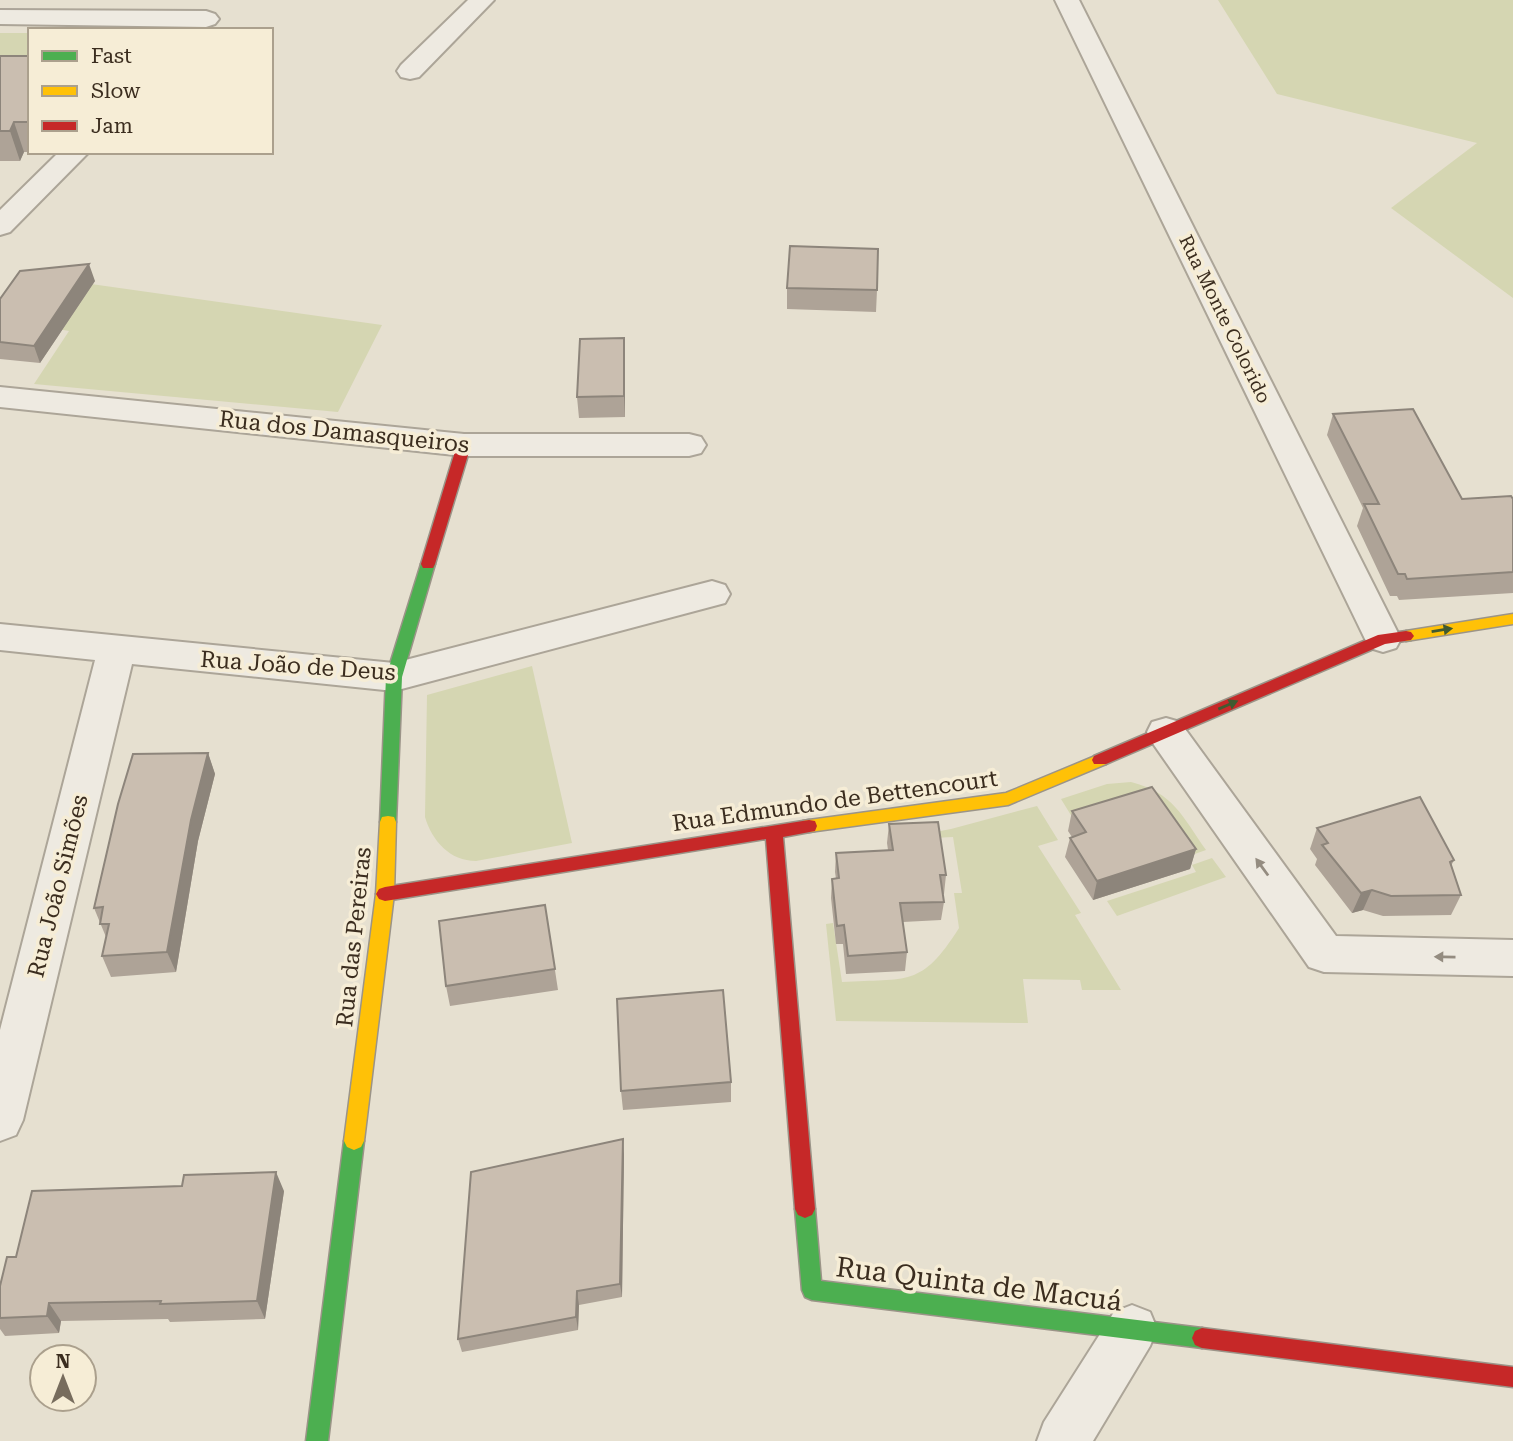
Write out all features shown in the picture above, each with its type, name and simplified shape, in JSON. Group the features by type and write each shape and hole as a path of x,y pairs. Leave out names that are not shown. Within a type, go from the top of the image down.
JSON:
{"street":[{"path":"0,17 201,24 226,0"},
{"path":"410,71 482,0"},
{"name":"Rua Monte Colorido","path":"1067,0 1383,639"},
{"path":"0,226 73,154"},
{"path":"0,185 43,185"},
{"name":"Rua dos Damasqueiros","path":"0,397 464,445 689,445"},
{"name":"Rua das Pereiras","path":"317,1441 385,894 394,677 464,445"},
{"name":"Rua João de Deus","path":"0,638 394,677 712,594"},
{"name":"Rua Edmundo de Bettencourt","path":"385,894 774,831 1008,799 1383,639 1513,619"},
{"name":"Rua João Simões","path":"0,1120 116,651"},
{"path":"1166,732 1324,954 1513,958"},
{"name":"Rua Quinta de Macuá","path":"774,831 812,1290 1513,1377"},
{"path":"1063,1441 1132,1329"}],"green space":[{"path":"1218,0 1513,0 1513,298 1391,208 1477,143 1277,94"},
{"path":"0,33 28,33 28,85 0,85"},
{"path":"84,283 382,325 338,412 34,384 69,331 58,329"},
{"path":"532,666 572,843 476,861 458,857 437,841 425,817 427,695"},
{"path":"1131,782 1157,792 1176,807 1206,850 1186,857 1077,825 1061,799 1107,784"},
{"path":"1037,806 1058,840 1038,846 1081,913 1075,915 1121,990 1082,990 1080,980 1023,979 1028,1023 836,1021 826,924 833,923 842,982 911,976 934,961 959,928 954,893 962,893 953,837 893,840 951,829"},
{"path":"1212,858 1226,877 1117,916 1107,901 1196,872 1192,865"}],"building":[{"path":"0,56 28,56 28,122 14,122 10,131 0,131"},
{"path":"790,246 878,249 877,290 787,288"},
{"path":"89,264 34,346 0,342 0,299 20,271"},
{"path":"624,338 624,396 577,397 580,339"},
{"path":"1413,409 1462,499 1511,496 1513,499 1513,572 1407,579 1405,574 1398,574 1364,504 1379,504 1333,414"},
{"path":"208,753 191,820 167,952 102,956 109,924 100,924 103,907 94,908 118,804 133,754"},
{"path":"1152,787 1196,849 1097,881 1070,838 1086,832 1072,811"},
{"path":"1420,797 1454,860 1450,862 1461,895 1391,896 1372,890 1361,893 1322,845 1328,843 1317,828"},
{"path":"938,822 946,875 940,875 944,902 900,903 907,952 848,956 844,925 837,926 832,879 839,878 836,853 893,850 889,824"},
{"path":"545,905 555,969 446,986 439,921"},
{"path":"723,990 731,1082 621,1091 617,999"},
{"path":"623,1139 620,1284 577,1291 576,1317 458,1339 471,1172"},
{"path":"276,1172 257,1301 49,1303 47,1316 0,1318 0,1286 7,1257 16,1257 32,1191 182,1186 184,1175"}],"traffic: fast":[{"path":"388,822 394,677 428,564"},
{"path":"317,1441 354,1141"},
{"path":"805,1209 812,1290 1202,1338"}],"traffic: slow":[{"path":"1406,636 1513,619"},
{"path":"809,826 1008,799 1100,760"},
{"path":"354,1141 385,894 388,822"}],"traffic: jam":[{"path":"428,564 464,445"},
{"path":"1100,760 1383,639 1406,636"},
{"path":"385,894 809,826"},
{"path":"774,831 805,1209"},
{"path":"1202,1338 1513,1377"}]}
